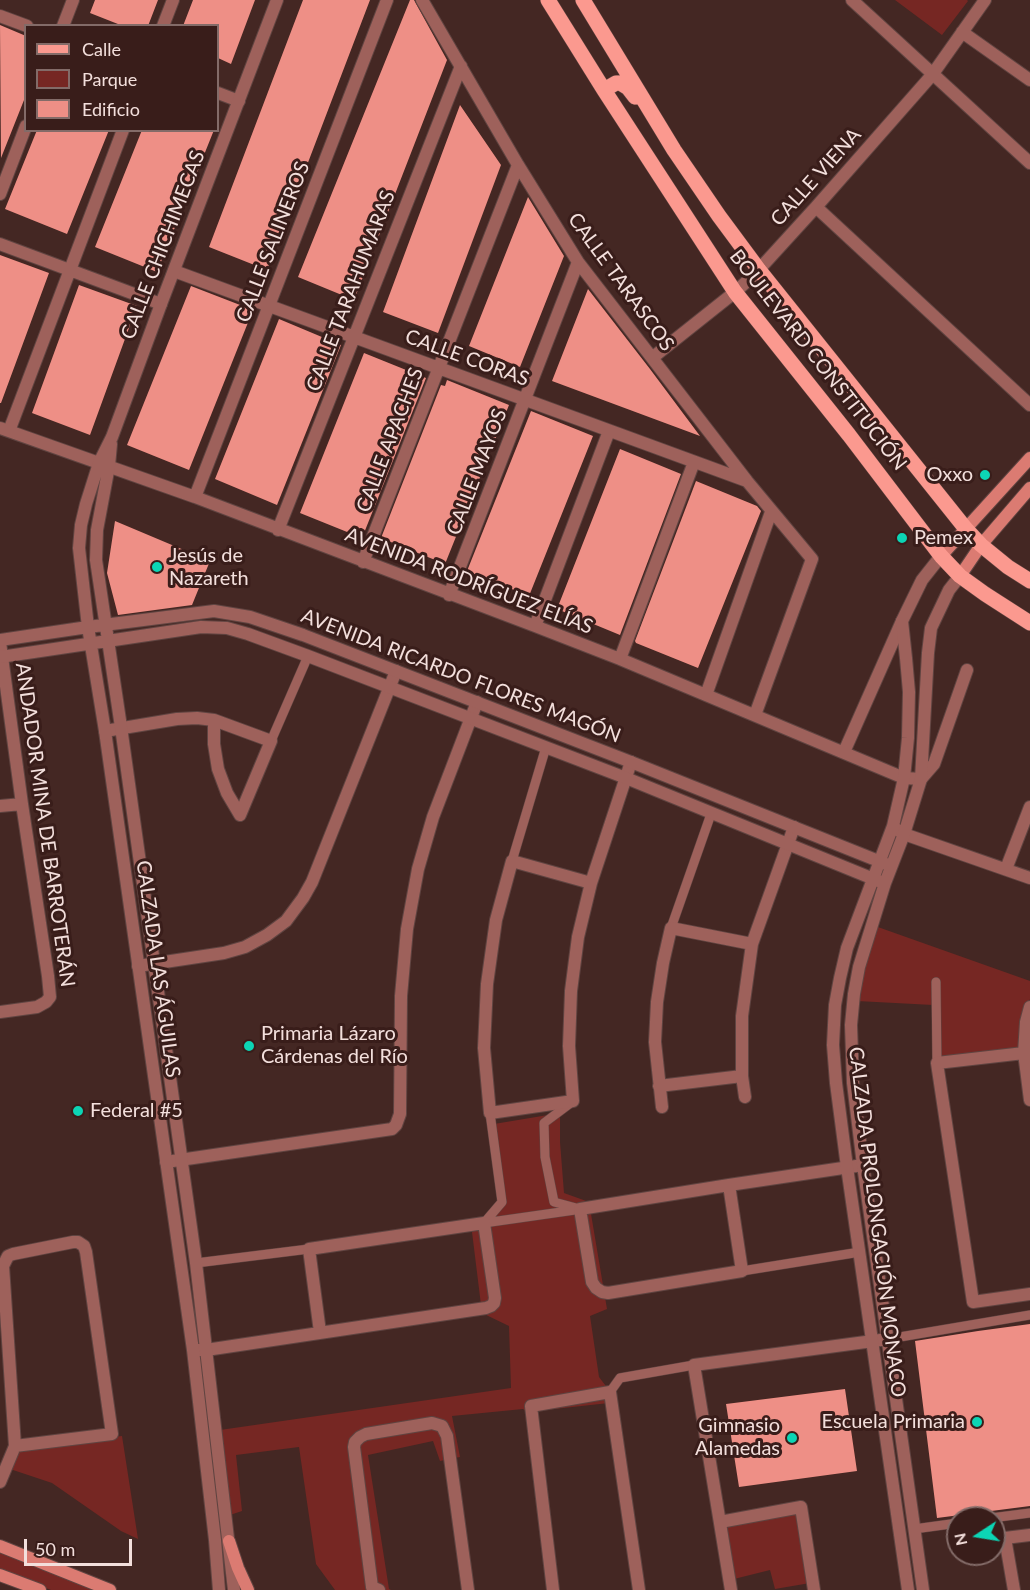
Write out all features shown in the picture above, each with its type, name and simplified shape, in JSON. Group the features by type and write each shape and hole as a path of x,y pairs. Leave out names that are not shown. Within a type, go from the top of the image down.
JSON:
{"main road":[{"name":"BOULEVARD CONSTITUCIÓN","path":"548,0 735,292 849,435 941,556 960,576 1030,624"},
{"name":"BOULEVARD CONSTITUCIÓN","path":"583,0 674,150 759,270 966,529 981,545 1008,567 1030,581"},
{"path":"604,90 616,83 624,85 674,150"},
{"path":"941,556 1030,458"},
{"path":"960,576 981,545 1030,488"},
{"path":"229,1541 248,1590"},
{"path":"0,1546 110,1590"},
{"path":"0,1575 40,1590"}],"street":[{"path":"64,24 73,0"},
{"path":"164,24 173,0"},
{"name":"CALLE CHICHIMECAS","path":"104,464 161,304 277,0"},
{"name":"CALLE SALINEROS","path":"195,498 387,0"},
{"name":"CALLE TARASCOS","path":"422,0 518,165 578,262 771,512 812,560 755,715"},
{"path":"852,0 1030,163"},
{"name":"CALLE VIENA","path":"652,358 759,270 933,75 985,0"},
{"path":"0,16 24,25"},
{"path":"962,32 1030,80"},
{"name":"CALLE TARAHUMARAS","path":"278,530 461,66"},
{"path":"219,93 239,101"},
{"path":"0,194 24,131"},
{"path":"4,430 70,270 122,132"},
{"name":"CALLE APACHES","path":"363,562 518,165"},
{"path":"816,207 1030,405"},
{"path":"0,244 161,304"},
{"name":"CALLE MAYOS","path":"449,595 578,262"},
{"name":"CALLE CORAS","path":"174,271 747,481"},
{"name":"AVENIDA RODRÍGUEZ ELÍAS","path":"4,430 104,464 535,626 620,659 904,778 921,779"},
{"path":"535,626 609,431"},
{"path":"620,659 694,462"},
{"name":"CALZADA LAS ÁGUILAS","path":"104,464 96,560 196,1263 234,1590"},
{"name":"CALZADA LAS ÁGUILAS","path":"104,464 86,504 79,548 88,627 105,731 193,1350 219,1590"},
{"path":"706,695 771,512"},
{"path":"844,752 922,580 941,556"},
{"name":"CALZADA PROLONGACIÓN MONACO","path":"908,1590 836,1083 833,1044 835,1005 847,948 886,864 904,834 921,779 931,628 949,590 960,576"},
{"name":"AVENIDA RICARDO FLORES MAGÓN","path":"0,641 214,611 250,617 303,634 396,670 886,864"},
{"name":"CALZADA PROLONGACIÓN MONACO","path":"886,864 904,778 908,738 909,692 902,621"},
{"name":"AVENIDA RICARDO FLORES MAGÓN","path":"1,657 201,627 227,628 248,633 626,778 879,881"},
{"name":"ANDADOR MINA DE BARROTERÁN","path":"0,641 50,997 37,1007 0,1012"},
{"path":"214,720 214,744 218,769 227,793 240,815 308,656"},
{"path":"138,966 224,953 246,947 286,921 312,882 396,670"},
{"path":"921,779 934,764 968,670"},
{"path":"166,1162 392,1129 400,1119 401,996 406,929 418,869 434,817 477,702"},
{"path":"105,731 177,719 197,718 214,720 271,741"},
{"path":"484,1223 502,1203 484,1048 486,984 496,920 546,747"},
{"path":"573,1101 569,1046 578,937 591,883 631,762"},
{"path":"0,806 22,804"},
{"path":"1006,869 1030,807"},
{"path":"662,1107 655,1042 657,1002 663,963 671,928 711,813"},
{"path":"893,826 904,834 1030,878"},
{"path":"745,1097 742,1076 742,1016 752,944 794,827"},
{"path":"512,861 591,883"},
{"name":"CALZADA PROLONGACIÓN MONACO","path":"879,881 854,994 851,1025 853,1083 923,1590"},
{"path":"671,928 752,944"},
{"path":"936,982 937,1063 973,1302 1030,1294"},
{"path":"1030,1007 1026,1022 1024,1053 1030,1100"},
{"path":"937,1063 1024,1053"},
{"path":"659,1086 742,1076"},
{"path":"490,1113 573,1101"},
{"path":"573,1101 544,1124 545,1157 554,1202 580,1209"},
{"path":"196,1263 309,1249 863,1165"},
{"path":"729,1185 742,1271"},
{"path":"580,1209 592,1282 599,1290 608,1293 860,1252"},
{"path":"193,1350 206,1350 491,1306 495,1298 484,1223"},
{"path":"0,1482 15,1446 3,1266 8,1256 13,1254 78,1242 84,1246 86,1252 112,1434 15,1446"},
{"path":"309,1249 320,1332"},
{"path":"639,1590 610,1392 620,1378 694,1365 888,1339 1030,1315"},
{"path":"694,1365 731,1590"},
{"path":"553,1590 531,1406 610,1392"},
{"path":"379,1590 372,1587 355,1442 366,1434 432,1423 442,1426 447,1436 468,1590"},
{"path":"720,1522 801,1507 814,1590"},
{"path":"1006,1516 1030,1513"},
{"path":"914,1529 946,1524"},
{"path":"1014,1590 1005,1538 1030,1535"}],"green space":[{"path":"895,0 967,0 968,1 942,35"},
{"path":"875,926 1030,981 1030,999 1023,1021 1022,1058 932,1070 933,1005 857,1001 861,971"},
{"path":"560,1113 564,1193 589,1202 607,1309 590,1316 599,1377 618,1402 527,1412 523,1409 452,1416 460,1457 440,1461 433,1441 368,1455 389,1589 391,1590 335,1590 316,1564 299,1447 236,1455 242,1511 230,1515 220,1430 511,1388 509,1326 482,1313 472,1232 499,1199 488,1125"},
{"path":"122,1436 138,1539 121,1531 52,1483 10,1469 17,1449"},
{"path":"799,1509 810,1583 775,1589 770,1570 734,1579 723,1525"},
{"path":"0,1551 101,1590 51,1590 0,1570"}],"building":[{"path":"95,0 158,0 149,24 118,24 90,13"},
{"path":"193,0 255,0 231,64 219,58 219,24 184,24"},
{"path":"303,0 370,0 267,270 209,247"},
{"path":"410,0 414,0 447,60 354,300 298,277"},
{"path":"0,25 24,35 24,100 1,158"},
{"path":"460,105 501,165 438,333 383,312"},
{"path":"36,132 108,132 67,234 5,209"},
{"path":"141,132 213,132 157,272 95,247"},
{"path":"528,197 564,256 520,367 469,346"},
{"path":"0,255 49,273 1,403 0,403"},
{"path":"79,285 137,306 90,435 32,413"},
{"path":"191,286 253,310 189,470 127,445"},
{"path":"588,289 650,369 700,436 552,381"},
{"path":"279,319 341,345 277,505 215,479"},
{"path":"364,353 426,378 362,538 300,513"},
{"path":"447,380 509,405 445,564 381,538 441,385 445,386"},
{"path":"531,411 593,436 529,596 467,571"},
{"path":"620,449 681,474 620,635 557,609"},
{"path":"696,481 757,506 761,511 698,668 635,641"},
{"name":"Jesús de Nazareth","path":"115,521 210,561 192,605 118,615 107,573"},
{"name":"Escuela Primaria","path":"1030,1324 1030,1506 1006,1509 1006,1506 946,1506 946,1517 937,1518 915,1341"},
{"name":"Gimnasio Alamedas","path":"845,1389 857,1471 739,1487 726,1404"}],"place":[{"name":"Oxxo","path":"985,475"},
{"name":"Pemex","path":"902,538"},
{"name":"Jesús de Nazareth","path":"157,567"},
{"name":"Primaria Lázaro Cárdenas del Río","path":"249,1046"},
{"name":"Federal #5","path":"78,1111"},
{"name":"Escuela Primaria","path":"977,1422"},
{"name":"Gimnasio Alamedas","path":"792,1438"}]}
